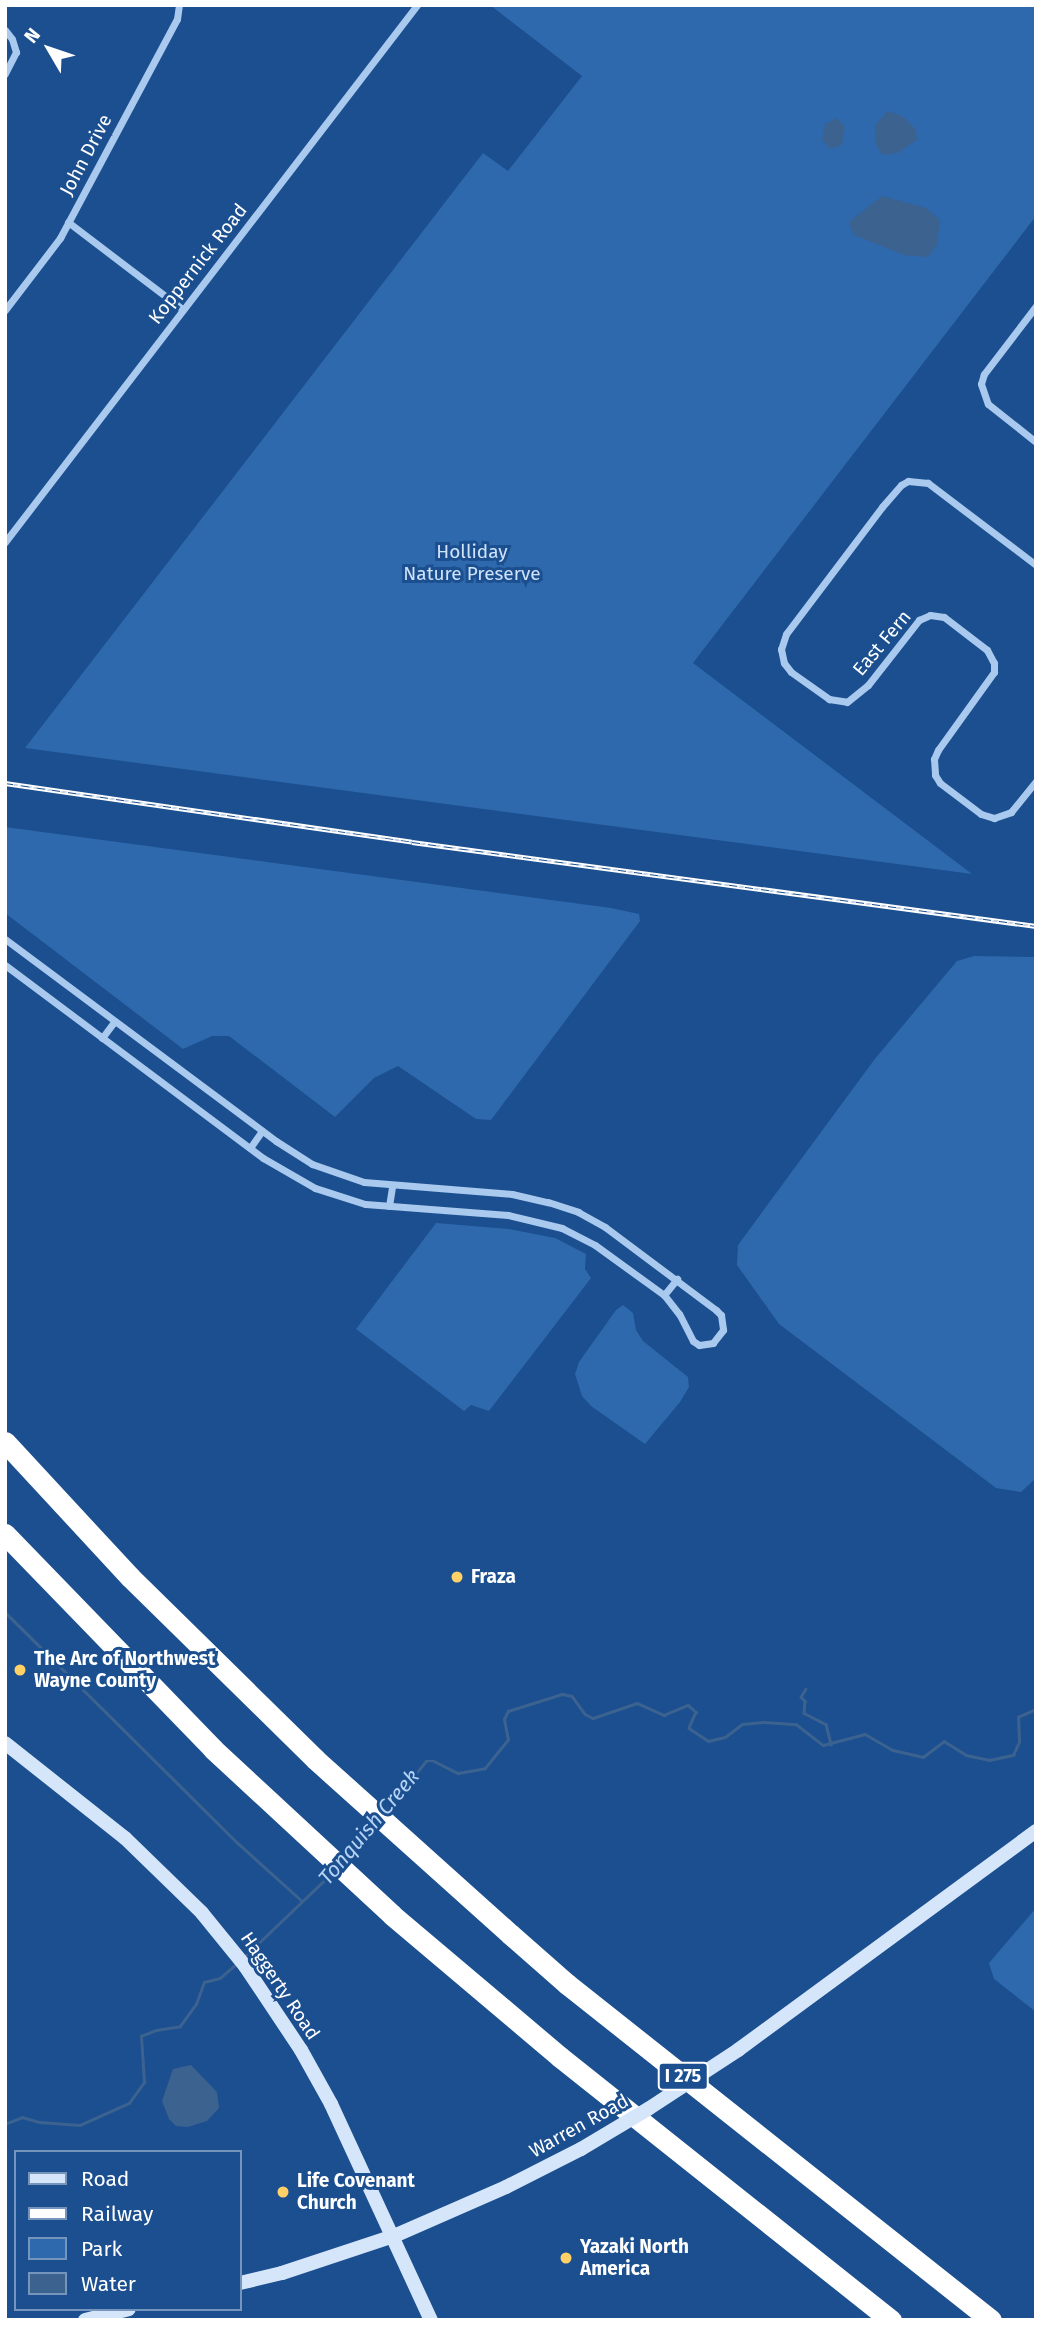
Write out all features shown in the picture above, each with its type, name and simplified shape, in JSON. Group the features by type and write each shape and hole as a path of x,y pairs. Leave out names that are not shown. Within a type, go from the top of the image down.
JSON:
{"highway":[{"name":"I 275","path":"5,1442 130,1577 379,1817 567,1984 991,2320"},
{"path":"5,1534 160,1696 339,1866 560,2057 891,2320"}],"main road":[{"name":"Haggerty Road","path":"5,1743 125,1838 202,1913 245,1966 317,2077 394,2236 431,2320"},
{"name":"Warren Road","path":"242,2283 282,2273 394,2236 506,2187 580,2149 648,2109 738,2050 1036,1831"},
{"path":"85,2320 121,2311"}],"street":[{"name":"John Drive","path":"5,310 54,246 68,222 177,19 179,5"},
{"name":"Koppernick Road","path":"5,542 416,5"},
{"path":"5,30 12,39 16,52 5,74"},
{"path":"68,222 182,309"},
{"path":"1036,306 984,374 981,389 988,404 1036,442"},
{"name":"East Fern","path":"1036,565 928,483 908,481 901,485 882,507 786,634 781,649 784,663 791,671 828,699 846,702 868,685 919,620 930,615 944,617 988,650 995,663 994,672 938,750 934,759 935,775 940,783 981,814 994,818 1011,812 1036,781"},
{"path":"5,965 250,1148 284,1171 325,1193 389,1206 508,1215 562,1228 595,1245 664,1295 679,1314 693,1341 699,1345 713,1343 723,1331 721,1315 677,1279 605,1227 560,1205 512,1194 392,1187 322,1170 262,1131 6,942"},
{"path":"102,1038 115,1021"},
{"path":"250,1148 262,1131"},
{"path":"389,1206 392,1187"},
{"path":"664,1295 677,1279"}],"green space":[{"name":"Holliday Nature Preserve","path":"490,5 1036,5 1036,216 693,663 972,874 25,748 483,153 508,171 582,76"},
{"path":"5,827 611,908 639,914 640,921 491,1120 476,1119 398,1066 374,1078 335,1117 229,1036 212,1036 183,1049 5,913"},
{"path":"974,956 1036,957 1036,1478 1021,1492 996,1488 779,1324 737,1265 738,1245 874,1060 957,961"},
{"path":"436,1223 509,1229 555,1238 586,1254 585,1269 591,1278 489,1411 471,1405 464,1411 356,1329"},
{"path":"623,1305 633,1313 636,1330 643,1341 688,1377 689,1387 680,1402 645,1444 591,1406 582,1396 575,1374 579,1362 616,1310"},
{"path":"1036,1908 1036,2012 994,1979 989,1963"}],"water":[{"path":"888,111 904,117 916,130 917,140 898,153 882,155 875,143 876,124"},
{"path":"837,118 845,127 842,145 830,149 822,140 825,124"},
{"path":"882,196 926,208 940,220 937,245 928,257 904,255 854,235 849,222"},
{"path":"191,2065 217,2092 219,2108 207,2121 188,2127 176,2126 169,2119 162,2101 173,2069"}],"waterway":[{"path":"5,1612 239,1844 302,1901"},
{"path":"806,1689 801,1697 805,1701 804,1713 826,1724 831,1744"},
{"name":"Tonquish Creek","path":"385,1812 426,1761 434,1761 458,1773 485,1768 508,1740 504,1719 508,1711 562,1694 572,1696 585,1714 593,1718 637,1703 664,1715 688,1705 696,1712 689,1728 708,1741 725,1737 742,1724 796,1724 823,1745 865,1734 893,1750 923,1757 944,1741 966,1755 989,1760 1013,1755 1019,1742 1018,1717 1036,1709"},
{"name":"Tonquish Creek","path":"344,1859 374,1824"},
{"name":"Tonquish Creek","path":"244,1957 333,1872"},
{"name":"Tonquish Creek","path":"5,2124 22,2117 40,2122 80,2125 129,2103 144,2082 141,2036 180,2026 196,2004 204,1982 220,1978 236,1964"}],"railway":[{"path":"5,783 412,842 1036,926"}],"place":[{"name":"Fraza","path":"457,1577"},
{"name":"The Arc of Northwest Wayne County","path":"20,1670"},
{"name":"Life Covenant Church","path":"283,2192"},
{"name":"Yazaki North America","path":"566,2258"}]}
